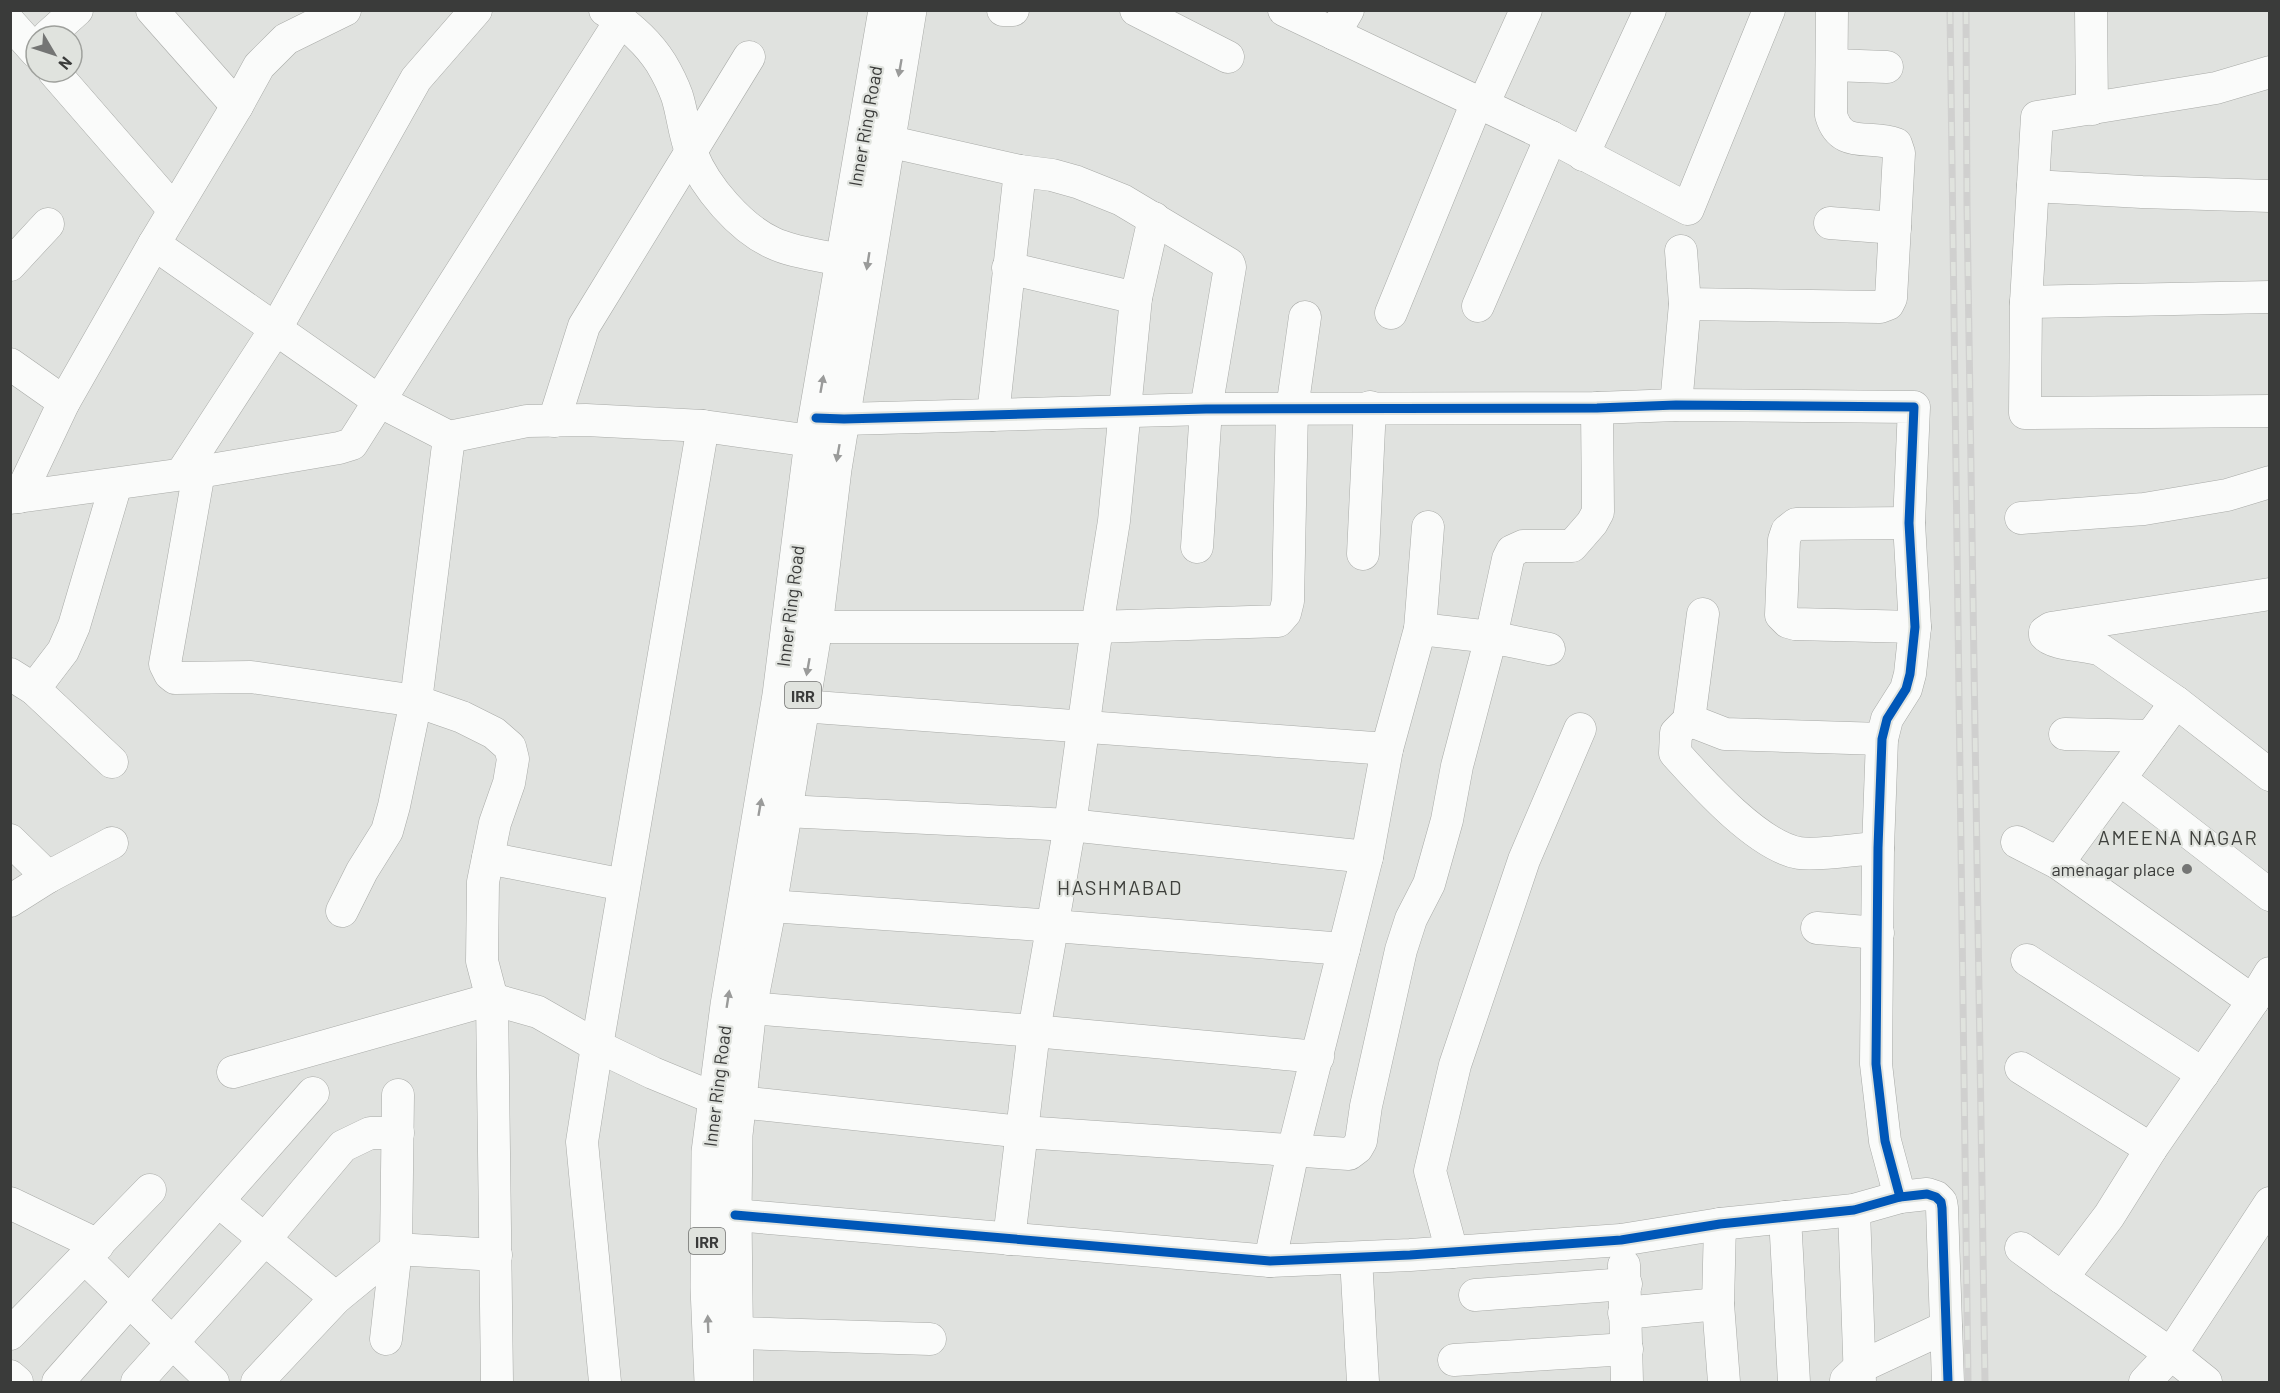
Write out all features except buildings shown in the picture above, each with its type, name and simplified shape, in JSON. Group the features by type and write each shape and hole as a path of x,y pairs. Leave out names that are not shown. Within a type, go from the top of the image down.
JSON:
{"highway":[{"name":"Inner Ring Road","path":"737,1383 735,1215 727,1101 727,1005 824,426 843,261 885,10"},
{"name":"Inner Ring Road","path":"711,1383 706,1287 708,1152 727,1101 750,1008 770,906 801,706 816,627 835,469 824,426 887,141 910,10"}],"street":[{"path":"65,24 77,10"},
{"path":"152,10 237,106"},
{"path":"15,497 64,402 153,244 259,66 286,39 345,10"},
{"path":"476,10 416,79 275,330 190,473 165,664 175,678 251,677 416,701 462,717 494,733 510,747 513,759 509,783 495,824 483,882 482,961 492,999 497,1383"},
{"path":"1003,10 1013,10"},
{"path":"1136,10 1228,57"},
{"path":"1284,10 1341,22 1480,104 1551,137 1688,209 1769,10"},
{"path":"1391,313 1480,104 1526,10"},
{"path":"1583,155 1650,10"},
{"path":"1685,304 1873,307 1888,304 1891,298 1899,153 1896,144 1883,139 1841,135 1834,127 1831,116 1832,10"},
{"path":"2091,10 2092,109"},
{"path":"15,497 190,473 352,444 613,16 642,39 660,63 677,95 692,154 709,183 735,217 754,233 774,244 843,261"},
{"path":"10,23 24,36"},
{"path":"554,421 584,326 692,154 749,57"},
{"path":"1832,65 1887,67"},
{"path":"2270,72 2216,88 2037,117 2026,302 2025,413 2270,411"},
{"path":"69,84 174,210"},
{"path":"1478,306 1551,137"},
{"path":"887,141 1077,182 1122,200 1226,261 1230,267 1206,409 1197,547"},
{"path":"993,416 1020,171"},
{"path":"2032,186 2270,196"},
{"path":"1009,1239 1034,1031 1070,825 1096,627 1114,521 1136,298 1154,218"},
{"path":"1830,223 1895,228"},
{"path":"10,265 48,224"},
{"path":"153,244 379,401 448,437 527,421 586,420 703,426 824,426 1124,410 1370,407 1597,408 1676,405 1914,407 1909,523 1915,627 1910,674 1906,689 1887,719 1882,740 1878,848 1876,1064 1885,1141 1900,1197"},
{"path":"1676,405 1685,304 1681,250"},
{"path":"1008,268 1136,298"},
{"path":"2026,302 2270,297"},
{"path":"816,627 1096,627 1274,623 1282,617 1288,601 1292,409 1305,317"},
{"path":"10,364 64,402"},
{"path":"1363,554 1370,407"},
{"path":"233,1072 492,999 538,1012 597,1046 652,1073 727,1101 1023,1132 1349,1154 1357,1148 1361,1141 1366,1106 1401,950 1411,919 1432,874 1447,820 1457,765 1491,638 1508,559 1512,551 1523,546 1572,546 1592,523 1598,512 1597,408"},
{"path":"605,1383 582,1142 703,426"},
{"path":"342,911 362,871 387,831 394,806 416,701 448,437"},
{"path":"2021,518 2144,509 2227,495 2270,482"},
{"path":"112,762 22,682 63,651 74,627 116,484"},
{"path":"1909,523 1796,524 1786,531 1781,615 1788,622 1795,624 1915,627"},
{"path":"1270,1261 1293,1151 1367,857 1387,749 1420,629 1428,527"},
{"path":"2266,764 2101,650 2050,640 2046,638 2045,632 2051,628 2270,594"},
{"path":"1702,614 1689,720 1676,733 1675,753 1719,802 1786,850 1802,853 1878,848"},
{"path":"1420,629 1491,638 1549,649"},
{"path":"2058,863 2176,702"},
{"path":"801,706 1387,749"},
{"path":"1689,720 1725,734 1882,740"},
{"path":"1452,1252 1430,1171 1455,1065 1524,860 1581,729"},
{"path":"2065,734 2151,736"},
{"path":"2120,779 2270,895"},
{"path":"785,811 1070,825 1367,857"},
{"path":"10,840 48,877"},
{"path":"2017,842 2058,863 2253,1001"},
{"path":"10,901 48,877 112,843"},
{"path":"488,858 624,885"},
{"path":"770,906 1344,949"},
{"path":"1817,928 1878,933"},
{"path":"2027,960 2203,1074"},
{"path":"2062,1278 2109,1216 2151,1149 2270,973"},
{"path":"750,1008 1034,1031 1318,1058"},
{"path":"2021,1068 2151,1149"},
{"path":"58,1383 313,1093"},
{"path":"386,1339 396,1249 398,1095"},
{"path":"137,1383 171,1342 265,1239 343,1146 370,1133 399,1133"},
{"path":"10,1334 150,1190"},
{"path":"735,1215 1270,1261 1356,1258 1621,1240 1720,1224 1854,1210 1900,1197 1927,1194 1936,1197 1941,1202 1948,1383"},
{"path":"218,1201 336,1298"},
{"path":"10,1203 92,1251 129,1302 213,1383"},
{"path":"2145,1383 2171,1354 2270,1203"},
{"path":"1854,1210 1855,1378 1946,1327"},
{"path":"1785,1217 1794,1383"},
{"path":"1720,1224 1718,1304 1724,1383"},
{"path":"1621,1240 1627,1383"},
{"path":"2020,1248 2171,1354 2206,1383"},
{"path":"257,1383 336,1298 396,1249 496,1255"},
{"path":"1356,1258 1363,1383"},
{"path":"1475,1295 1625,1298 1718,1304"},
{"path":"736,1333 930,1339"},
{"path":"1454,1360 1627,1349"},
{"path":"10,1376 17,1383"}],"railway":[{"path":"1950,10 1968,1382"},
{"path":"1966,10 1985,1382"}],"cycle path":[{"path":"816,418 1206,409 1597,408 1676,405 1914,407 1909,523 1915,627 1910,674 1906,689 1887,719 1882,739 1878,848 1876,1064 1885,1141 1900,1197"},
{"path":"735,1215 1270,1261 1410,1255 1621,1240 1720,1224 1854,1210 1900,1197 1927,1194 1936,1197 1941,1202 1942,1208 1948,1382"}],"place":[{"name":"amenagar place","path":"2187,869"}],"district":[{"name":"AMEENA NAGAR","path":"2178,837"},
{"name":"HASHMABAD","path":"1120,887"}]}
